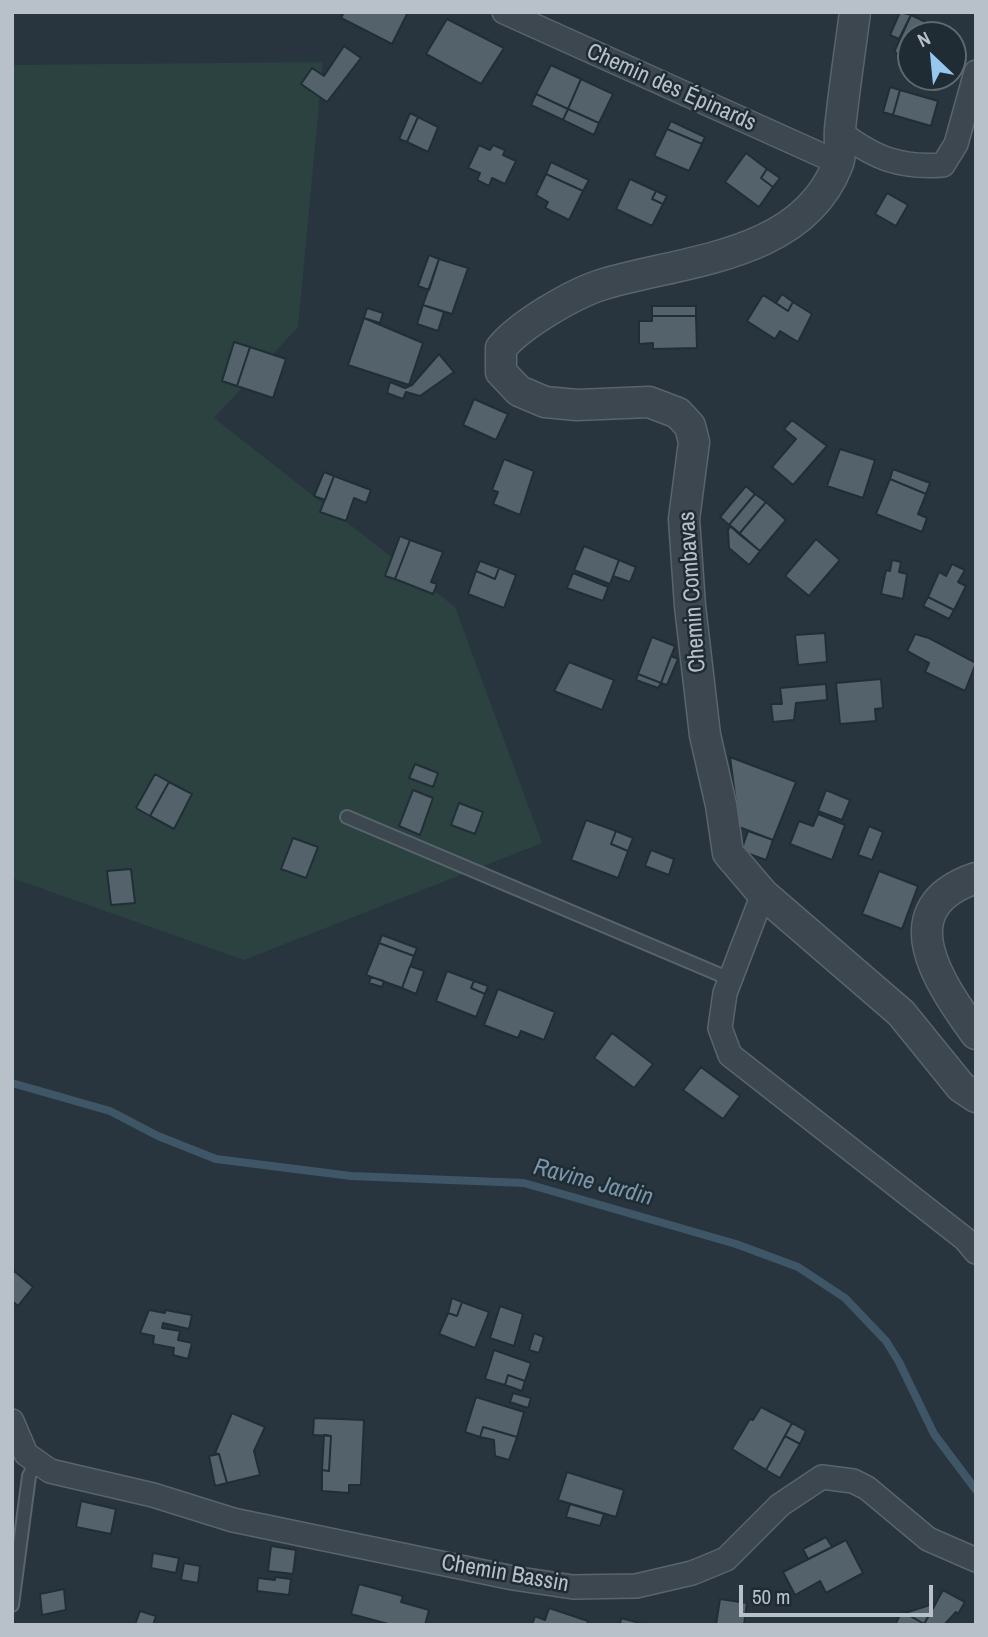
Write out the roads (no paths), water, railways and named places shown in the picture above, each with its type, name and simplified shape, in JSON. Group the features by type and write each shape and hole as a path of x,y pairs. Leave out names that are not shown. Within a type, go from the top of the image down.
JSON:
{"street":[{"name":"Chemin des Épinards","path":"504,12 839,163"},
{"path":"839,163 839,131 856,12"},
{"path":"839,131 868,153 914,167 943,165 956,144 976,72"},
{"name":"Chemin Combavas","path":"839,163 826,187 802,217 769,239 601,285 517,330 501,348 501,372 519,391 536,398 577,405 649,402 678,413 690,426 694,442 684,519 705,734 721,805 728,853 763,894 901,1013 961,1087 976,1097"},
{"path":"976,878 939,897 925,924 930,959 976,1034"},
{"path":"763,894 730,979 720,1028 730,1055 965,1239 976,1252"},
{"path":"12,1421 26,1454 36,1462"},
{"name":"Chemin Bassin","path":"36,1462 50,1471 153,1496 233,1520 513,1578 573,1587 636,1586 692,1573 726,1559 780,1506 822,1478 853,1481 867,1488 928,1539 976,1560"}],"lane":[{"path":"347,817 730,979"},
{"path":"12,1605 29,1476 36,1462"}],"waterway":[{"name":"Ravine Jardin","path":"12,1083 110,1111 158,1136 216,1159 351,1176 524,1183 736,1244 798,1267 845,1298 886,1341 934,1434 976,1490"}]}
